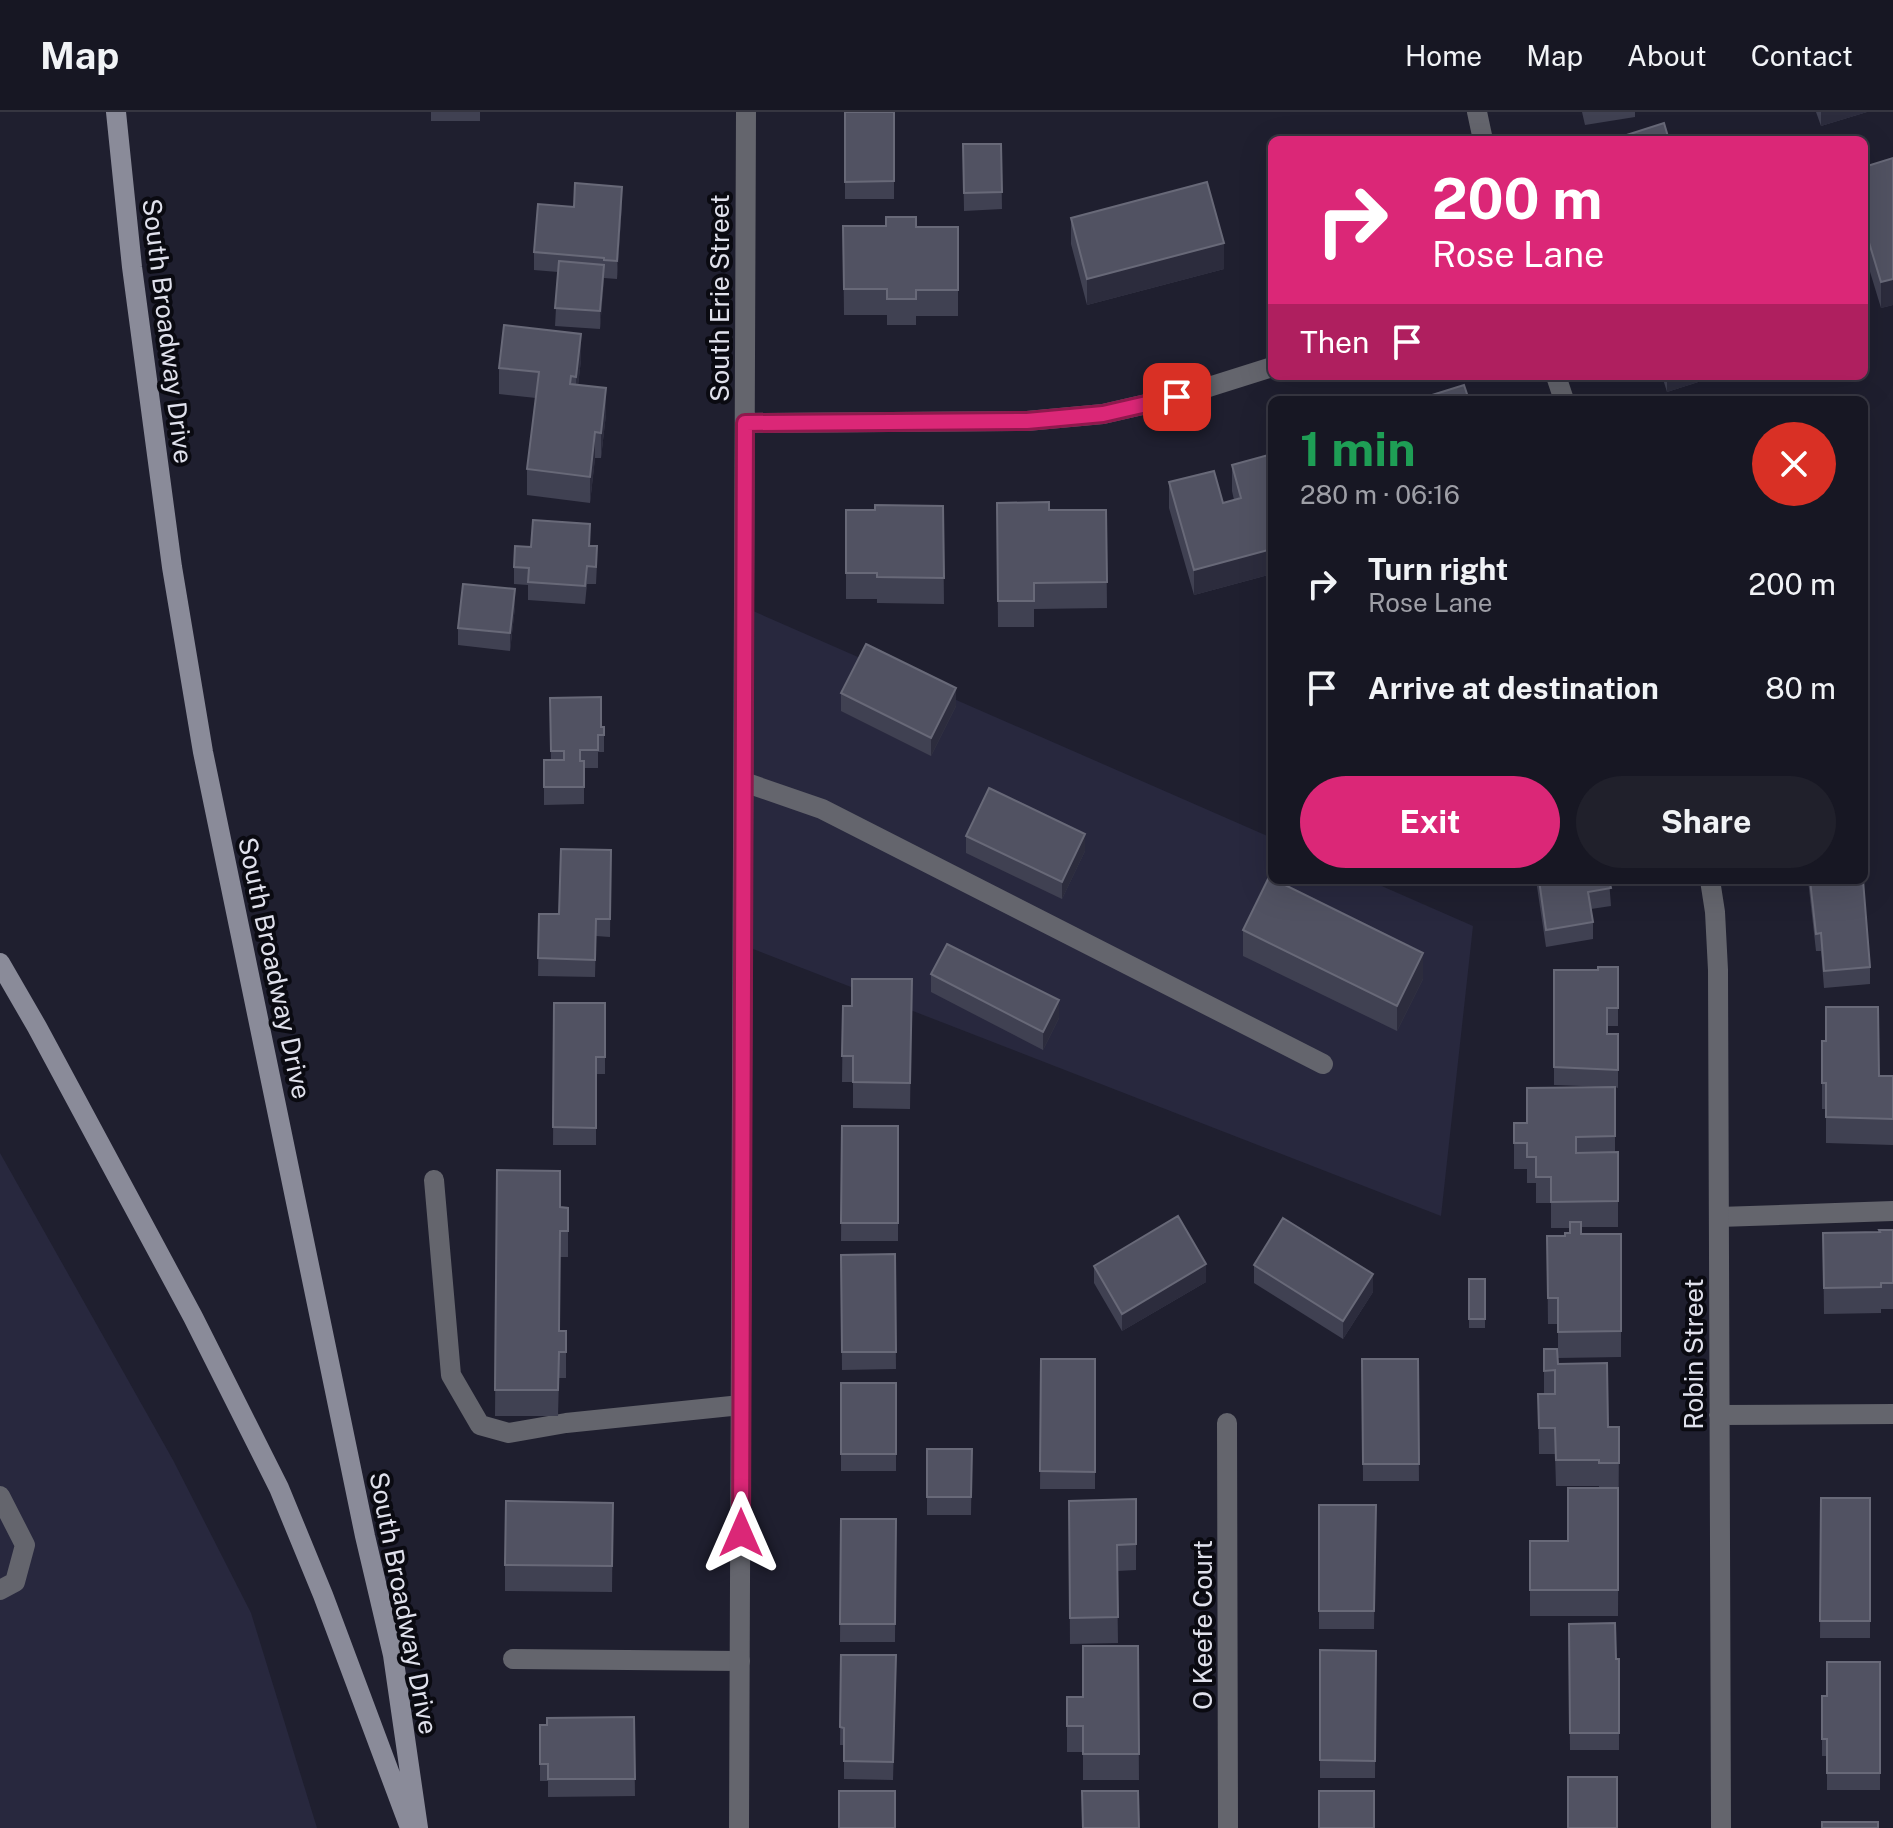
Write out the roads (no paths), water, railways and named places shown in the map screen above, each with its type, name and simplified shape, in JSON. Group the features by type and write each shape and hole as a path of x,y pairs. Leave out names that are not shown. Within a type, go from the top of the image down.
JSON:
{"main road":[{"name":"South Broadway Drive","path":"116,112 132,267 172,567 203,752 365,1536 393,1655 418,1828"},
{"name":"South Broadway Drive","path":"0,963 193,1317 279,1488 323,1595 410,1828"}],"street":[{"name":"South Erie Street","path":"739,1828 746,112"},
{"path":"1477,112 1482,136"},
{"path":"745,423 1027,421 1103,414 1177,397 1268,368"},
{"path":"744,782 822,809 1323,1064"},
{"name":"Robin Street","path":"1711,884 1718,970 1721,1828"},
{"path":"434,1180 451,1375 480,1425 509,1433 566,1423 741,1405"},
{"path":"1719,1217 1893,1211"},
{"path":"1719,1415 1893,1414"},
{"name":"O Keefe Court","path":"1227,1423 1228,1828"},
{"path":"0,1496 25,1545 15,1582 0,1590"},
{"path":"513,1659 740,1661"}]}
